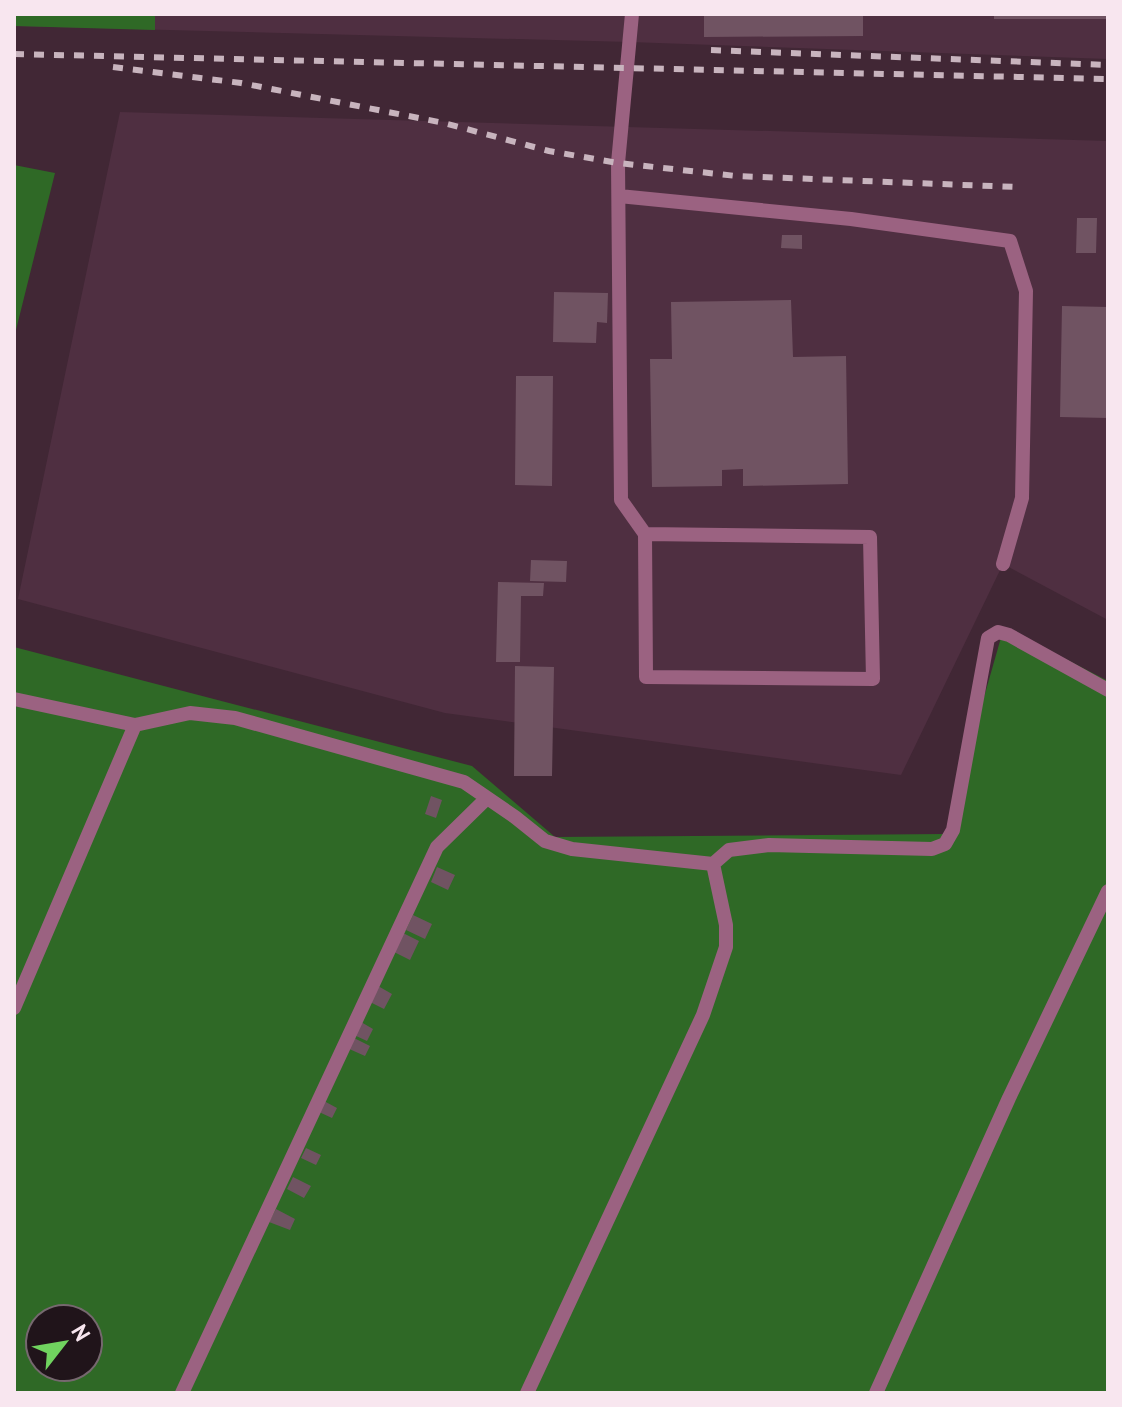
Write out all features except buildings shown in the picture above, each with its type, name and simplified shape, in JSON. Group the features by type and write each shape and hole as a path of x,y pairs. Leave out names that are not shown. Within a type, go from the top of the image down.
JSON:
{"lane":[{"path":"632,14 618,163 621,500 645,534 646,677 873,679 870,537 645,534"},
{"path":"619,196 851,219 1010,241 1026,291 1022,498 1003,564"},
{"path":"14,699 135,725 190,713 235,718 464,782 545,841 572,849 713,864 729,850 769,845 932,849 945,844 953,830 960,799 988,638 998,632 1009,635 1108,690"},
{"path":"14,1008 135,725"},
{"path":"182,1393 437,847 487,798"},
{"path":"527,1393 703,1015 726,947 726,925 713,864"},
{"path":"876,1393 1016,1084 1108,891"}],"shaded area":[{"path":"14,14 1108,14 1108,59 630,42 14,26"},
{"path":"120,112 1108,141 1108,620 1003,564 901,775 445,713 18,599"}],"green space":[{"path":"14,14 155,14 155,30 14,26"},
{"path":"14,165 55,173 14,338"},
{"path":"1004,627 1108,681 1108,1393 14,1393 14,647 472,766 555,837 945,834"}],"railway":[{"path":"711,50 1108,65"},
{"path":"14,54 1108,79"},
{"path":"113,67 241,83 444,123 549,151 618,163 736,176 1016,187"}]}
